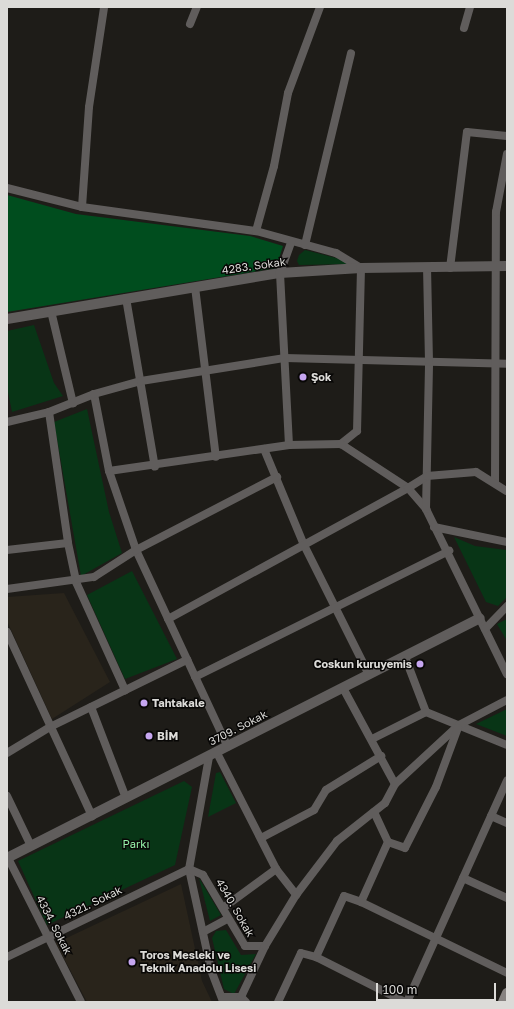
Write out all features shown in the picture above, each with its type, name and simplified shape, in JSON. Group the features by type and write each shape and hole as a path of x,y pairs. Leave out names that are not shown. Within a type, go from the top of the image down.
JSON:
{"main road":[{"path":"503,1002 507,993"}],"street":[{"path":"190,24 197,7"},
{"path":"256,231 274,166 288,93 320,7"},
{"path":"464,28 470,7"},
{"path":"82,208 89,107 104,8"},
{"path":"305,245 351,53"},
{"path":"450,268 467,132 507,136"},
{"path":"495,483 496,212 507,154"},
{"path":"7,188 82,208 256,231 291,242 336,253 360,268 358,431 341,444 289,446 155,467 110,471"},
{"path":"289,446 286,358 280,273 291,242"},
{"name":"4283. Sokak","path":"7,319 195,286 280,273 360,268 450,268 495,265 507,266"},
{"path":"426,509 429,362 427,268"},
{"path":"195,286 216,457"},
{"path":"126,298 155,467"},
{"path":"50,311 73,402"},
{"path":"7,422 49,412 94,394 141,381 286,358 507,364"},
{"path":"94,394 110,471 136,550 228,747"},
{"path":"49,412 68,543 76,582 125,690"},
{"path":"341,444 408,488 426,509 434,527 449,552 507,674"},
{"path":"264,449 277,477 304,546 368,673"},
{"path":"168,619 304,546 427,476 476,472 507,491"},
{"path":"7,589 76,582 94,577 136,550 277,477"},
{"path":"434,527 507,542"},
{"path":"7,550 68,543"},
{"path":"195,677 449,552"},
{"path":"485,629 507,606"},
{"name":"3709. Sokak","path":"8,858 213,755 343,688 368,673 405,657 480,618"},
{"path":"7,632 92,816"},
{"path":"405,657 426,712 507,745"},
{"path":"7,753 50,727 187,660"},
{"path":"343,688 396,784"},
{"path":"213,755 189,869 211,970 223,1000 243,999 265,946 296,895 337,841 385,803 396,784 459,725 507,700"},
{"path":"91,707 126,798"},
{"path":"372,739 426,712"},
{"path":"374,812 388,842 405,848 436,787 459,725"},
{"path":"213,755 261,838 276,869 296,895"},
{"path":"261,838 314,810 326,790 381,756"},
{"path":"278,1002 301,953 316,958 406,1002 507,781"},
{"path":"7,796 31,846"},
{"path":"491,816 507,823"},
{"path":"361,902 388,842"},
{"name":"4334. Sokak","path":"8,858 81,1002"},
{"name":"4340. Sokak","path":"189,869 203,875 245,946 265,946"},
{"name":"4321. Sokak","path":"7,957 189,869"},
{"path":"223,908 276,869"},
{"path":"463,878 507,898"},
{"path":"316,958 344,896 361,902 507,973"},
{"path":"203,932 228,919"}],"shaded area":[{"path":"64,593 110,682 52,719 7,621 7,597"},
{"name":"Toros Mesleki ve Teknik Anadolu Lisesi","path":"181,884 202,981 212,1002 87,1002 56,943"}],"green space":[{"path":"7,195 76,214 250,236 283,246 276,268 7,312"},
{"path":"305,250 340,259 348,264 299,265 297,261 299,255"},
{"path":"34,325 54,383 63,396 12,412 7,387 7,331"},
{"path":"87,409 109,512 122,553 81,576 54,422"},
{"path":"454,537 475,546 507,550 507,597 498,606 486,602"},
{"path":"132,571 177,659 125,679 87,595"},
{"path":"507,619 507,641 497,624"},
{"path":"507,709 507,736 476,724"},
{"path":"220,772 236,803 208,817 216,773"},
{"name":"Parkı","path":"184,781 192,787 175,865 47,925 18,861"},
{"path":"199,878 221,915 210,921"},
{"path":"226,930 241,955 256,954 234,994 224,989 212,938 216,931"}],"place":[{"name":"Şok","path":"303,377"},
{"name":"Coskun kuruyemis","path":"420,664"},
{"name":"Tahtakale","path":"144,703"},
{"name":"BİM","path":"149,736"},
{"name":"Toros Mesleki ve Teknik Anadolu Lisesi","path":"132,962"}]}
